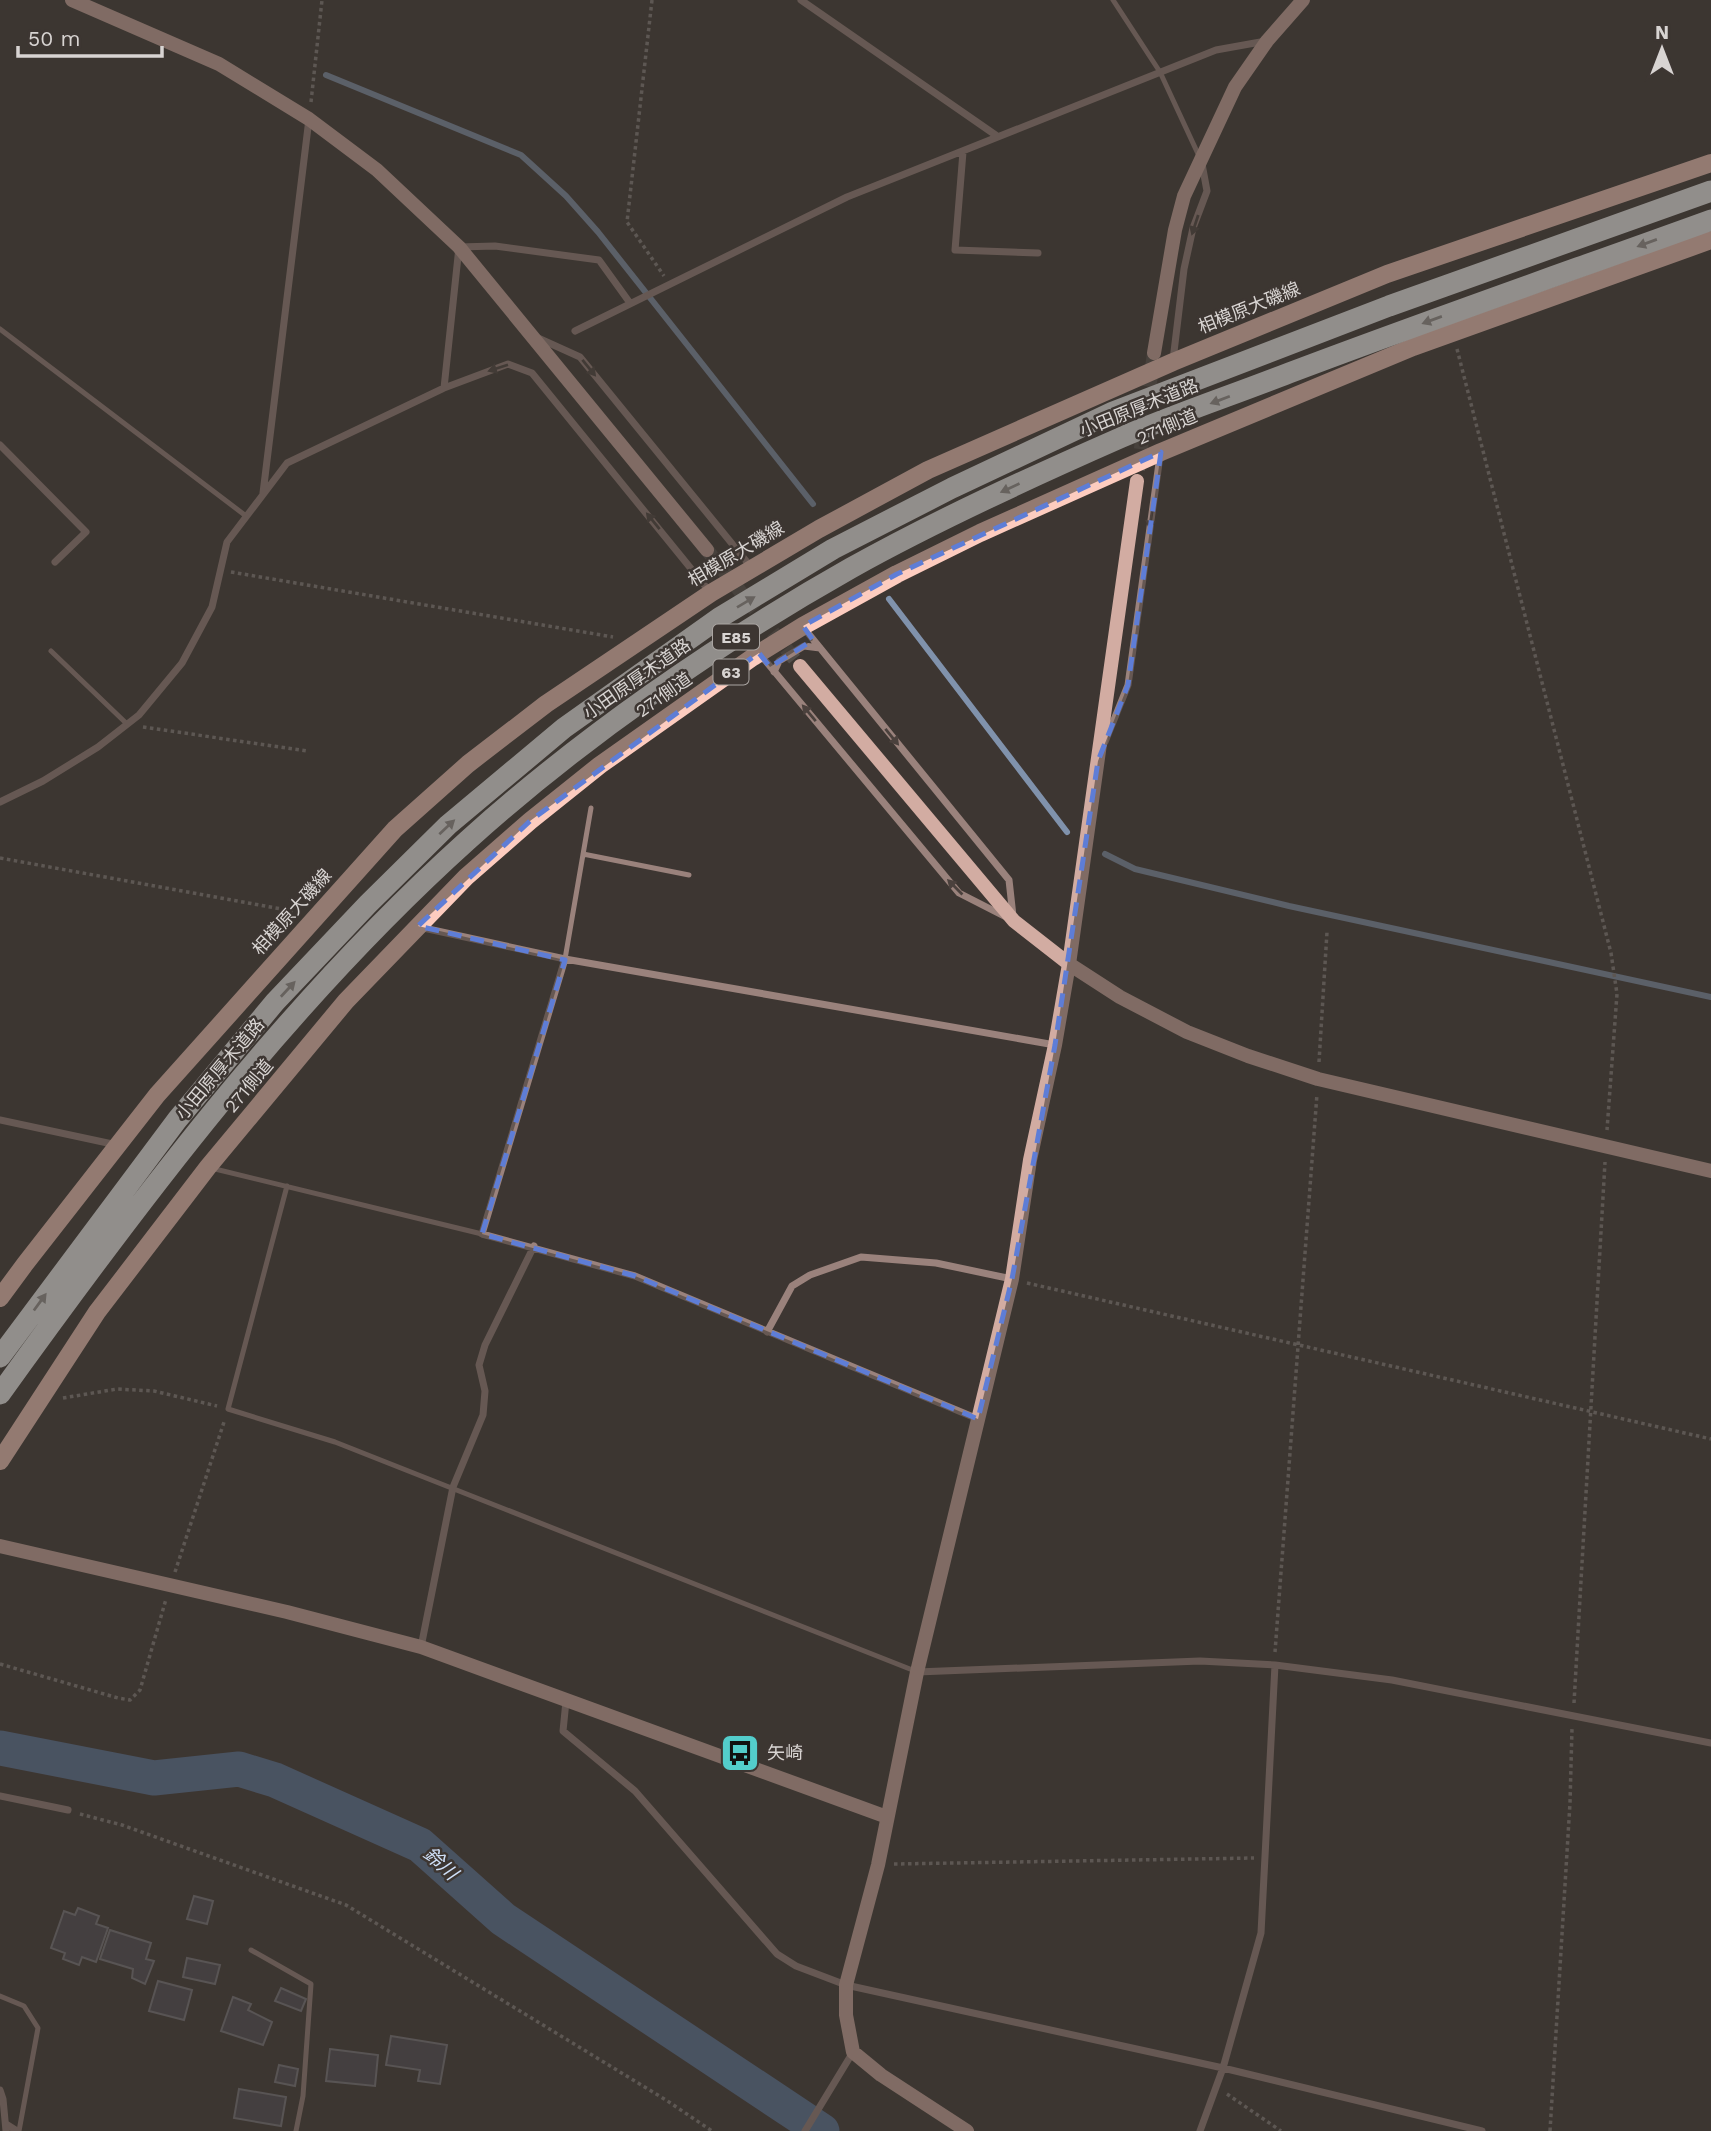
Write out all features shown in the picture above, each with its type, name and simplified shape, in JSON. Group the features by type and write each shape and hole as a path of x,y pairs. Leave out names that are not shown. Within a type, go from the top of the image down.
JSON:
{"highway":[{"name":"小田原厚木道路","path":"0,1357 177,1120 275,1002 368,904 447,825 564,728 719,618 833,549 951,488 1113,412 1389,306 1711,191"},
{"name":"小田原厚木道路","path":"0,1394 197,1131 293,1016 386,920 469,839 583,745 731,640 850,569 966,508 1125,436 1399,332 1711,220"}],"main road":[{"name":"相模原大磯線","path":"0,1298 157,1095 395,829 468,764 546,704 711,593 752,567 928,470 1173,362 1387,274 1711,163"},
{"name":"271側道","path":"0,1461 97,1312 208,1167 346,1002 466,877 600,765 759,653 803,626 956,544 1161,452 1413,347 1711,240"}],"street":[{"path":"72,0 219,64 309,119 377,170 459,247 707,550"},
{"path":"801,0 997,136"},
{"path":"1154,353 1175,230 1184,196 1235,87 1268,41 1303,0"},
{"path":"575,331 847,197 1216,50 1268,41"},
{"path":"263,494 309,119"},
{"path":"963,152 955,250 1038,253"},
{"path":"1173,362 1184,268 1193,228 1208,191 1201,159"},
{"path":"459,247 495,246 599,260 630,303"},
{"path":"444,388 459,247"},
{"path":"531,335 580,357 752,567"},
{"path":"0,802 65,768 98,747 139,715 182,663 212,607 227,542 287,463 444,388 508,363 532,373 711,593"},
{"path":"0,445 86,531 55,562"},
{"path":"1098,761 1128,685 1161,452"},
{"path":"967,2131 881,2075 853,2052 846,2015 846,1985 878,1864 917,1672 1012,1279 1030,1160 1069,964 1137,481"},
{"path":"696,574 705,573 730,558 734,546"},
{"path":"803,626 1009,880 1014,920"},
{"path":"774,672 779,661 804,646 820,648"},
{"path":"759,653 959,893 1014,920"},
{"path":"800,666 1014,920 1069,964 1120,997 1186,1032 1318,1079 1711,1171"},
{"path":"418,926 565,959 1055,1045"},
{"path":"565,959 482,1234 534,1246 635,1276 978,1419"},
{"path":"0,1120 117,1145"},
{"path":"421,1647 453,1487 483,1415 485,1391 479,1365 485,1345 534,1246"},
{"path":"767,1332 792,1286 810,1275 861,1257 936,1263 1012,1279"},
{"path":"0,1546 287,1612 421,1647 887,1817"},
{"path":"917,1672 1200,1661 1275,1665 1392,1680 1711,1743"},
{"path":"1200,2131 1223,2068 1261,1933 1275,1665"},
{"path":"566,1701 563,1731 635,1791 777,1954 796,1966 846,1985 1223,2068 1482,2131"},
{"path":"0,1796 68,1810"},
{"path":"805,2131 853,2052"},
{"path":"0,2090 6,2127 18,2131"}],"lane":[{"path":"1113,0 1160,72 1201,159"},
{"path":"0,329 246,516"},
{"path":"51,651 127,724"},
{"path":"565,959 591,808"},
{"path":"583,854 689,875"},
{"path":"208,1167 482,1234"},
{"path":"288,1186 228,1409 335,1442 453,1487 917,1672"},
{"path":"251,1950 311,1984 303,2096 296,2131"},
{"path":"0,1996 24,2006 38,2028 18,2131"}],"path":[{"path":"309,119 322,0"},
{"path":"653,0 627,222 669,284"},
{"path":"1453,333 1611,953 1617,994 1549,2131"},
{"path":"222,571 618,637 635,644"},
{"path":"127,724 307,751"},
{"path":"0,858 317,915"},
{"path":"1275,1665 1318,1079 1326,932"},
{"path":"1012,1279 1711,1439"},
{"path":"54,1399 117,1389 154,1391 228,1409"},
{"path":"68,1810 122,1825 346,1905 712,2131"},
{"path":"878,1864 1265,1858"},
{"path":"1216,2087 1281,2131"}],"highlighted area":[{"path":"1161,452 1128,685 1098,761 1055,1045 1012,1279 978,1419 635,1276 482,1234 565,960 418,926 530,821 759,653 770,667 813,640 803,626 897,574"}],"building":[{"path":"194,1896 213,1901 207,1924 187,1919"},
{"path":"78,1908 99,1916 96,1924 108,1928 96,1962 82,1957 79,1965 63,1959 65,1953 51,1948 64,1911 75,1915"},
{"path":"110,1930 151,1943 146,1959 154,1961 145,1984 132,1978 133,1969 100,1959"},
{"path":"187,1958 220,1965 215,1984 183,1977"},
{"path":"158,1981 192,1990 184,2020 149,2011"},
{"path":"281,1988 306,1999 301,2011 275,2001"},
{"path":"233,1997 251,2004 248,2010 272,2022 263,2045 221,2031"},
{"path":"391,2036 447,2045 440,2084 418,2081 420,2070 386,2065"},
{"path":"330,2049 378,2055 375,2086 326,2081"},
{"path":"279,2065 298,2069 295,2086 275,2082"},
{"path":"239,2089 286,2097 281,2126 234,2118"}],"waterway":[{"path":"326,75 521,155 566,196 598,232 813,504"},
{"path":"889,599 1067,832"},
{"path":"1105,854 1135,869 1289,906 1711,997"},
{"name":"鈴川","path":"0,1748 154,1778 239,1769 275,1780 420,1845 503,1919 822,2131"}],"tunnel":[{"path":"1138,470 1154,353"},
{"path":"707,550 800,666"}],"place":[{"name":"矢崎","path":"740,1753"}]}
